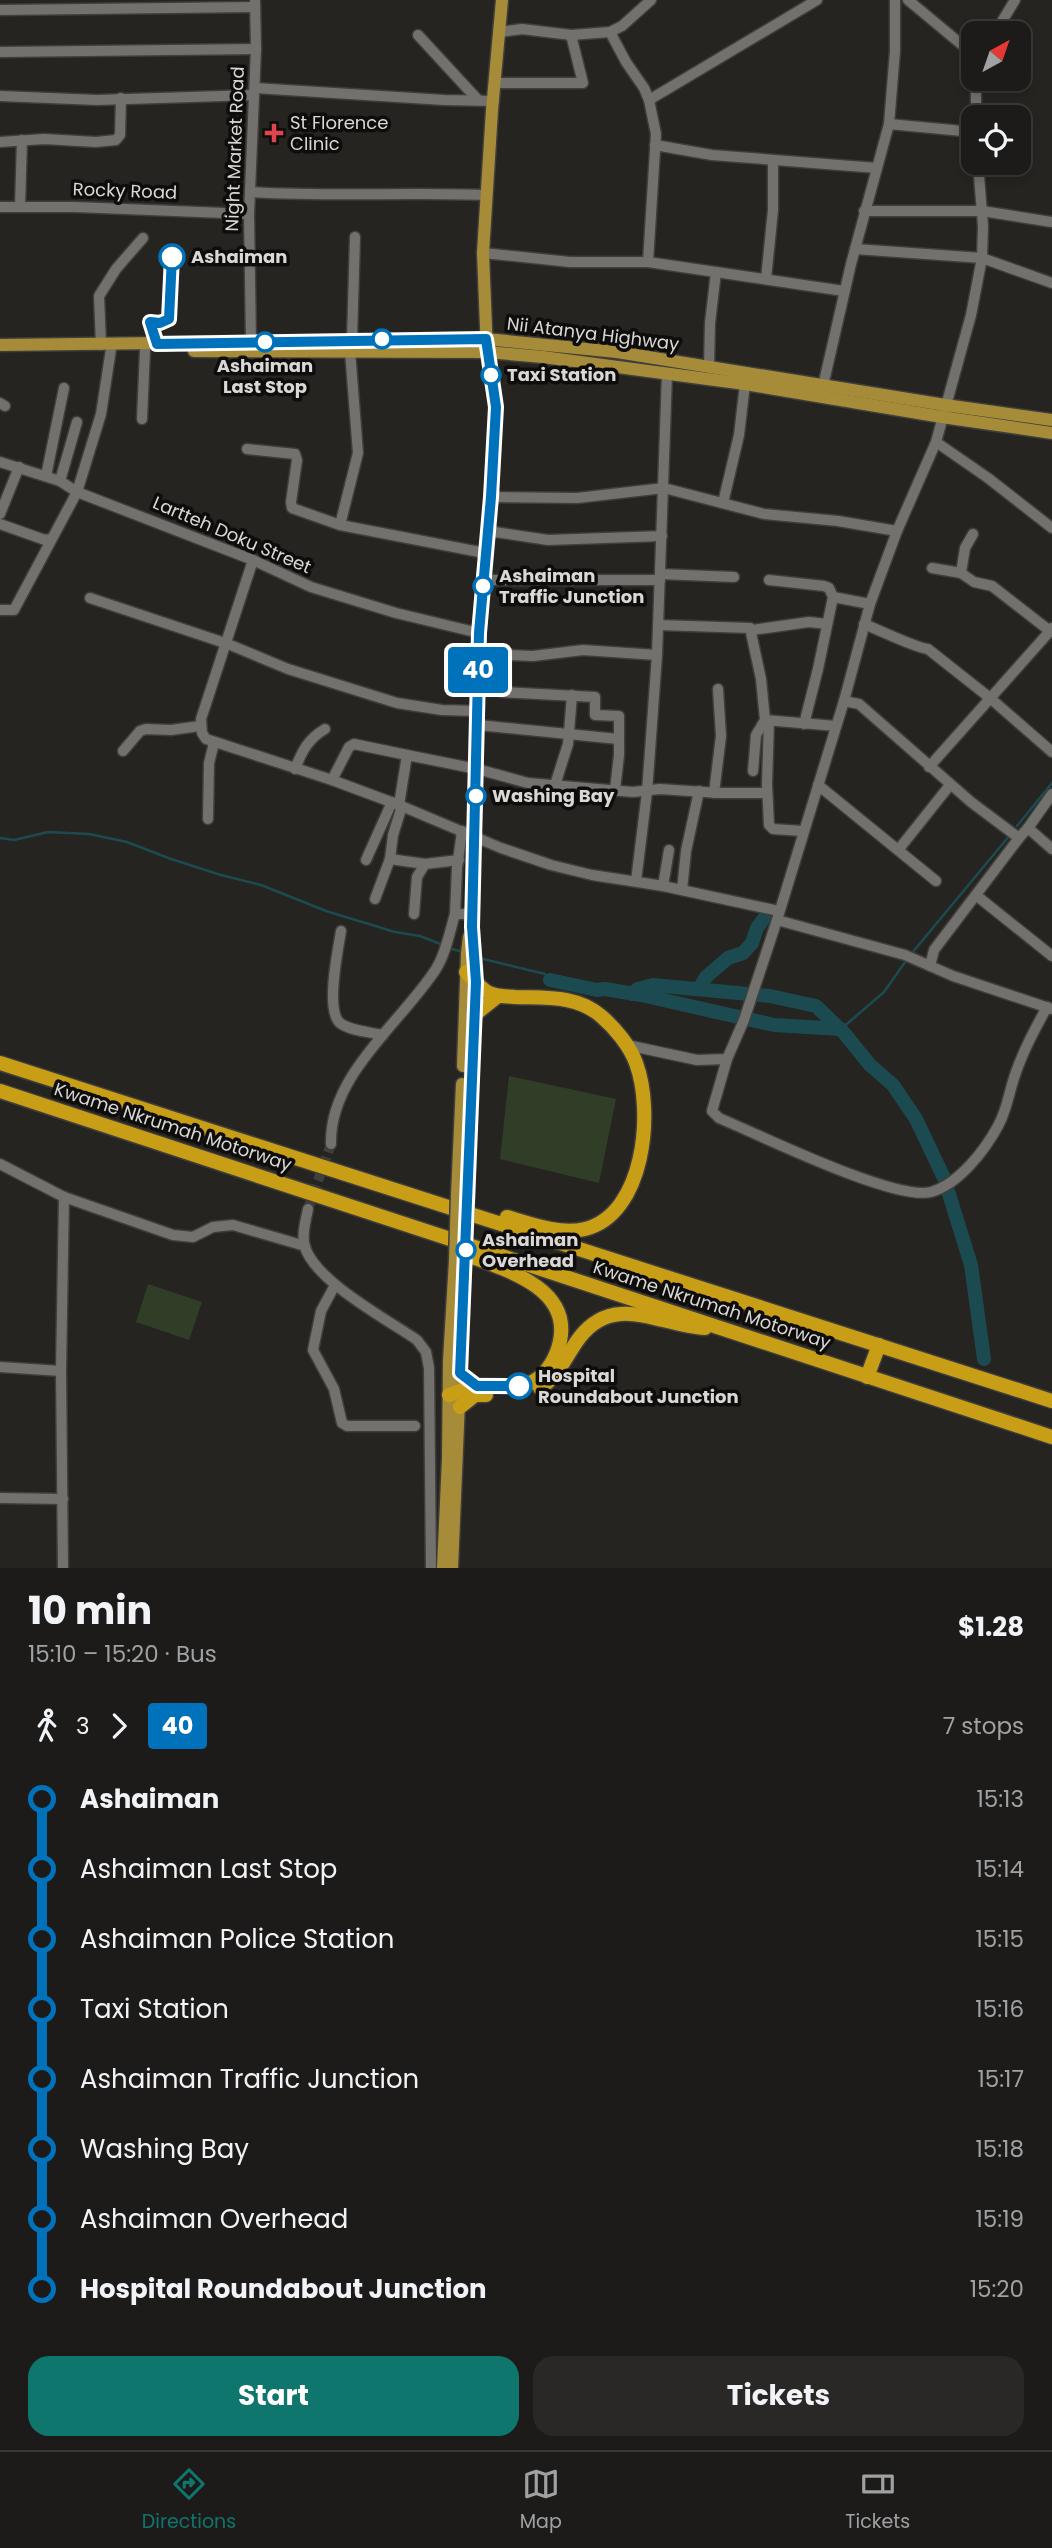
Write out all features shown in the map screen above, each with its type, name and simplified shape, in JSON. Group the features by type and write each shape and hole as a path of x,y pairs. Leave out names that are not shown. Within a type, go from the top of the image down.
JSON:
{"highway":[{"path":"346,1176 382,1181 561,1231 585,1229 599,1223 612,1214 626,1198 639,1167 643,1109 640,1077 627,1045 602,1017 568,999 498,996 486,992 471,977"},
{"path":"474,1015 498,996"},
{"name":"Kwame Nkrumah Motorway","path":"0,1063 1052,1401"},
{"name":"Kwame Nkrumah Motorway","path":"0,1091 1052,1437"},
{"path":"339,1201 366,1215 518,1276 551,1298 561,1319 562,1332 558,1352 544,1373 533,1382 519,1386 477,1386 455,1393"},
{"path":"460,1407 475,1395 512,1395 542,1387 558,1371 581,1335 598,1320 606,1317 635,1314 691,1327 724,1328"},
{"path":"867,1377 879,1345"},
{"path":"460,1373 477,1386"}],"main road":[{"path":"440,1566 455,1393 460,1373 460,1260 476,836 479,633 496,407 486,345 483,253 502,0"},
{"name":"Nii Atanya Highway","path":"106,347 251,342 570,346 823,386 944,411 1052,420"},
{"path":"0,347 253,352 351,345"},
{"path":"486,345 667,374 944,411 1052,433"},
{"path":"463,1196 474,1015 471,977"},
{"path":"440,1566 460,1407 449,1361 460,1260"}],"street":[{"path":"499,32 522,29 571,35 610,32 622,26 651,0"},
{"path":"823,386 864,211 889,124 895,51 895,0"},
{"path":"908,0 961,44"},
{"path":"1002,21 1015,0"},
{"path":"649,100 812,1"},
{"path":"0,10 255,3"},
{"name":"Night Market Road","path":"251,342 249,214 256,49 255,3"},
{"path":"610,32 649,100 656,134 648,262"},
{"path":"418,35 478,100"},
{"path":"495,83 583,83 571,35"},
{"path":"0,52 256,49"},
{"path":"0,96 97,100 254,91 494,101"},
{"path":"0,142 116,140 120,135 121,98"},
{"path":"889,124 961,131"},
{"path":"20,206 22,140"},
{"path":"655,145 712,155 877,167"},
{"path":"766,279 773,210 773,160"},
{"path":"253,560 200,726 206,739 332,780 501,848 551,865 592,875 682,890 778,916 908,957 1049,1008 1015,1075 999,1125 980,1155 966,1170 932,1192 907,1193 834,1167 719,1118 712,1111 712,1106 727,1059 745,1018 778,916 844,701 870,604 897,531 936,442 974,303 982,258 979,175"},
{"path":"251,192 307,196 440,193 486,195"},
{"name":"Rocky Road","path":"0,207 249,214"},
{"path":"864,211 982,211 1052,222"},
{"path":"340,525 358,453 351,345 355,237"},
{"path":"0,610 15,610 77,492 101,414 106,347 99,296 116,269 143,238"},
{"path":"855,249 982,258 1052,283"},
{"path":"483,253 570,262 648,262 844,291"},
{"path":"709,367 710,323 716,272"},
{"path":"142,419 145,349"},
{"path":"636,881 647,792 657,656 667,374"},
{"path":"723,503 739,435 745,384"},
{"path":"46,476 64,387"},
{"path":"60,481 77,422"},
{"path":"936,442 1052,528"},
{"path":"247,449 295,454 297,460 292,508 340,525 485,553"},
{"name":"Lartteh Doku Street","path":"0,462 60,481 77,492 253,560 311,587 396,613 479,633"},
{"path":"0,514 19,467"},
{"path":"491,497 577,498 664,488 783,517 838,521 897,531"},
{"path":"0,524 45,540 51,539"},
{"path":"488,531 548,540 662,536"},
{"path":"961,573 965,548 973,534"},
{"path":"929,766 1051,629 992,586 974,582 961,573 932,568"},
{"path":"483,580 734,577"},
{"path":"769,580 824,586 831,591 827,624 804,724"},
{"path":"832,597 870,604"},
{"path":"90,598 228,644 288,668 397,703 569,736 618,739"},
{"path":"658,625 748,627 752,630 809,622 827,624"},
{"path":"864,624 918,648 928,649 1052,752"},
{"path":"752,630 767,720 769,825 773,829 803,831"},
{"path":"479,654 533,656 583,650 657,656"},
{"path":"714,793 721,736 718,689"},
{"path":"501,692 595,697 595,715 619,716 619,755 615,790"},
{"path":"555,785 569,736 572,695"},
{"path":"844,701 859,704 950,785 1019,838"},
{"path":"767,720 836,726"},
{"path":"753,771 756,735 767,720"},
{"path":"123,751 140,731 146,729 200,726"},
{"path":"295,769 310,739 325,729"},
{"path":"208,819 209,763 214,743"},
{"path":"332,780 349,747 354,744 477,769 516,781 647,792 660,789 768,793"},
{"path":"375,899 390,859 407,755"},
{"path":"818,785 936,881"},
{"path":"899,849 950,785"},
{"path":"682,890 686,851 699,792"},
{"path":"930,966 934,950 1052,794"},
{"path":"366,860 397,804"},
{"path":"1028,828 1052,849"},
{"path":"331,1144 332,1119 337,1103 352,1077 435,970 455,914 462,831"},
{"path":"663,886 669,850"},
{"path":"390,859 425,864 458,860"},
{"path":"414,914 416,877 425,864"},
{"path":"977,896 1052,956"},
{"path":"455,914 472,920"},
{"path":"341,932 335,970 335,1015 338,1022 344,1026 383,1035"},
{"path":"627,1045 697,1060 727,1059"},
{"path":"0,1164 65,1196 173,1235 193,1237 213,1227 233,1225 305,1246"},
{"path":"63,1568 61,1371 65,1196"},
{"path":"308,1209 305,1246 317,1267 335,1285 417,1340 426,1352 440,1566"},
{"path":"335,1285 321,1311 313,1350 334,1389 342,1423 347,1426 415,1426"},
{"path":"0,1367 61,1371"},
{"path":"0,1498 63,1499"}],"green space":[{"path":"509,1076 616,1099 599,1183 500,1159"},
{"path":"148,1284 202,1302 189,1340 136,1322"}],"waterway":[{"path":"1017,826 1052,783"},
{"path":"0,838 14,840 48,832 89,834 127,842 171,859 261,885 326,911 395,932 420,936 443,945"},
{"path":"912,953 1010,835"},
{"path":"699,989 706,977 728,958 743,953 752,943 757,928 767,914"},
{"path":"449,948 463,952"},
{"path":"479,958 545,974 550,980"},
{"path":"841,1029 884,992 908,958"},
{"path":"550,980 597,990 641,995 774,1025 841,1029"},
{"path":"632,994 638,989 653,985 770,996 816,1006 844,1033 870,1065 893,1085 916,1119 944,1178 971,1265 984,1359"}],"tunnel":[{"path":"308,1209 331,1144"}],"bus line":[{"name":"40","path":"172,257 169,319 160,323 150,322 157,344 486,339 496,407 479,633 472,927 476,982 460,1373 477,1386 519,1386"}],"place":[{"name":"St Florence Clinic","path":"274,133"},
{"name":"Ashaiman","path":"172,257"},
{"name":"Ashaiman Last Stop","path":"265,342"},
{"name":"Taxi Station","path":"491,375"},
{"name":"Ashaiman Traffic Junction","path":"483,586"},
{"name":"Washing Bay","path":"476,796"},
{"name":"Ashaiman Overhead","path":"466,1250"},
{"name":"Hospital Roundabout Junction","path":"519,1386"}]}
